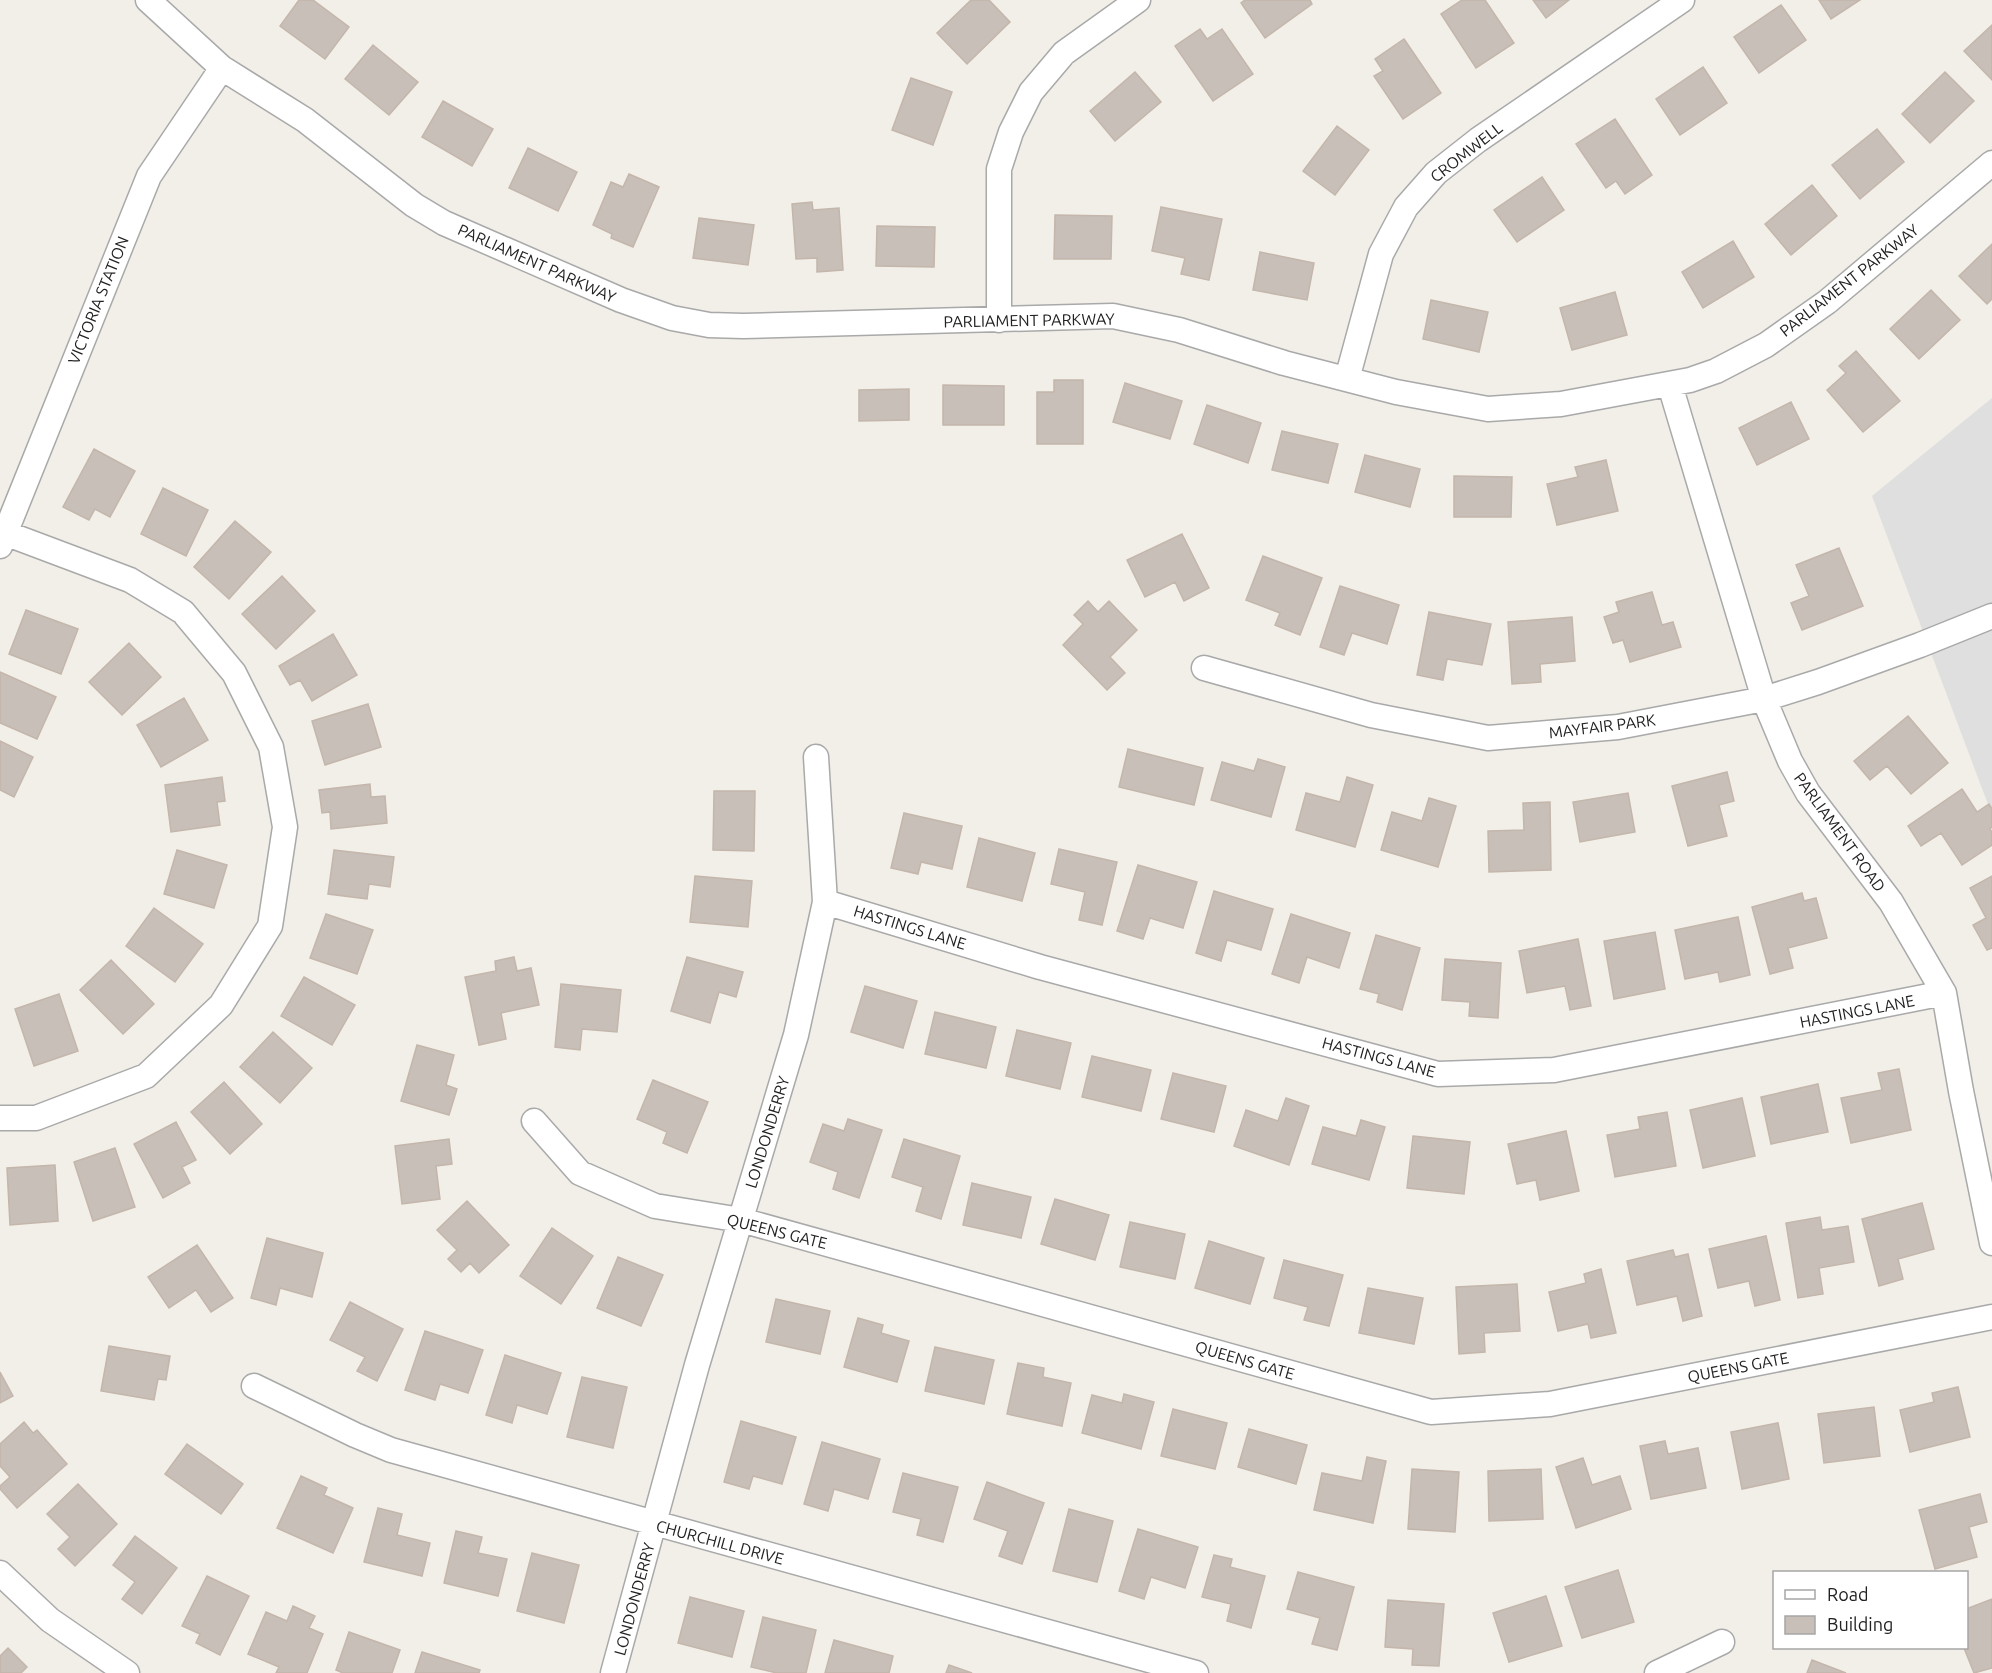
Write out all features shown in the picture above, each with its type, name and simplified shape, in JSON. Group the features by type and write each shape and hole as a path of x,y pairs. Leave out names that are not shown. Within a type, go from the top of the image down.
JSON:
{"street":[{"name":"PARLIAMENT PARKWAY","path":"148,0 222,68 305,120 414,204 444,223 621,300 672,318 709,325 743,326 1113,316 1179,330 1284,363 1396,392 1488,409 1561,404 1670,385 1716,371 1766,345 1827,302 1992,163"},
{"path":"999,320 999,169 1011,132 1031,92 1064,53 1138,0"},
{"name":"CROMWELL","path":"1347,379 1381,254 1406,207 1437,173 1478,140 1682,0"},
{"name":"VICTORIA STATION","path":"3,539 149,176 222,68"},
{"name":"PARLIAMENT ROAD","path":"1670,385 1764,699 1790,762 1808,793 1891,902 1944,993 1960,1091 1992,1242"},
{"path":"0,1118 36,1118 146,1076 221,1005 270,926 285,827 271,747 234,673 183,612 130,580 3,539"},
{"name":"MAYFAIR PARK","path":"1204,668 1371,715 1488,738 1618,727 1764,699 1920,645 1992,616"},
{"name":"LONDONDERRY","path":"613,1673 697,1365 796,1035 825,902 816,757"},
{"name":"HASTINGS LANE","path":"825,902 1040,967 1438,1074 1554,1070 1944,993"},
{"name":"QUEENS GATE","path":"534,1121 580,1173 656,1206 741,1220 1431,1412 1550,1404 1992,1317"},
{"name":"CHURCHILL DRIVE","path":"254,1386 391,1450 1196,1673"},
{"path":"0,1573 50,1620 128,1673"},
{"path":"1657,1673 1722,1641"}],"shaded area":[{"path":"1992,398 1992,815 1872,496"}],"building":[{"path":"299,0 313,0 349,27 325,59 280,26"},
{"path":"971,0 989,0 1010,22 967,64 937,33"},
{"path":"1245,0 1310,0 1312,4 1265,38 1241,3"},
{"path":"1462,0 1485,0 1514,43 1476,68 1441,14"},
{"path":"1533,0 1569,0 1546,18"},
{"path":"1819,0 1860,0 1831,19"},
{"path":"1781,5 1806,40 1759,73 1734,37"},
{"path":"1992,25 1992,80 1964,51"},
{"path":"1200,29 1207,39 1222,29 1253,74 1213,101 1175,46"},
{"path":"1404,39 1441,93 1403,119 1374,76 1383,71 1375,59"},
{"path":"373,45 418,82 389,115 345,79"},
{"path":"1703,67 1727,103 1680,135 1656,99"},
{"path":"1135,72 1161,102 1115,141 1090,111"},
{"path":"1945,72 1974,101 1930,143 1902,114"},
{"path":"911,78 952,92 933,145 892,130"},
{"path":"443,101 493,129 472,166 422,137"},
{"path":"1615,119 1652,175 1625,194 1616,181 1606,188 1576,144"},
{"path":"1337,126 1369,150 1335,195 1303,171"},
{"path":"1877,129 1904,162 1860,199 1832,165"},
{"path":"528,148 577,172 558,211 509,188"},
{"path":"629,174 659,187 633,247 611,238 612,234 593,225 611,182 623,187"},
{"path":"1542,177 1564,210 1517,242 1494,210"},
{"path":"1812,185 1837,216 1791,255 1765,224"},
{"path":"812,202 813,210 839,208 843,270 817,272 817,258 796,259 792,204"},
{"path":"1161,207 1222,219 1209,280 1181,274 1185,258 1152,251"},
{"path":"1055,215 1112,216 1111,259 1054,259"},
{"path":"699,218 754,225 748,265 693,258"},
{"path":"877,226 935,227 934,267 876,266"},
{"path":"1733,241 1754,277 1703,308 1682,272"},
{"path":"1992,244 1992,299 1987,304 1959,276"},
{"path":"1260,252 1314,263 1307,300 1253,290"},
{"path":"1931,290 1960,320 1919,359 1890,329"},
{"path":"1615,292 1627,335 1572,350 1560,308"},
{"path":"1431,300 1488,312 1479,352 1423,339"},
{"path":"1856,351 1900,401 1863,432 1827,390 1846,373 1839,366"},
{"path":"1054,380 1083,380 1083,444 1037,444 1037,392 1054,392"},
{"path":"1125,383 1182,401 1170,439 1113,422"},
{"path":"943,385 1004,386 1004,425 943,425"},
{"path":"909,389 909,420 859,421 859,390"},
{"path":"1791,402 1809,439 1757,465 1739,428"},
{"path":"1207,405 1261,423 1248,463 1194,444"},
{"path":"1282,431 1338,444 1328,483 1272,470"},
{"path":"94,449 135,471 110,517 95,509 89,520 63,507"},
{"path":"1365,455 1420,469 1410,507 1355,492"},
{"path":"1606,460 1618,511 1557,525 1547,484 1578,477 1575,467"},
{"path":"1454,476 1512,477 1511,517 1454,517"},
{"path":"163,488 208,510 186,556 141,534"},
{"path":"235,521 271,552 229,599 194,567"},
{"path":"1182,534 1209,588 1184,601 1175,582 1145,597 1127,560"},
{"path":"1839,548 1863,606 1802,630 1791,603 1809,596 1796,565"},
{"path":"1263,556 1322,578 1300,635 1275,625 1280,613 1246,600"},
{"path":"282,576 315,611 276,649 242,614"},
{"path":"1340,586 1399,605 1387,644 1352,633 1344,655 1320,647"},
{"path":"1652,592 1662,625 1673,622 1681,647 1630,662 1623,640 1613,643 1604,617 1619,612 1616,602"},
{"path":"1088,601 1098,612 1109,601 1137,630 1110,657 1125,673 1107,690 1063,645 1083,624 1074,615"},
{"path":"26,610 78,629 61,674 9,654"},
{"path":"1429,612 1491,624 1482,665 1447,659 1443,680 1417,675"},
{"path":"1572,617 1575,661 1540,664 1541,682 1512,684 1508,622"},
{"path":"333,634 357,675 312,701 300,680 290,685 279,666"},
{"path":"129,643 161,677 122,715 89,682"},
{"path":"0,672 56,697 37,739 0,723"},
{"path":"184,698 208,740 161,767 137,725"},
{"path":"368,704 381,747 325,765 312,721"},
{"path":"1908,716 1948,763 1911,794 1887,766 1870,780 1854,761"},
{"path":"0,741 33,757 14,797 0,790"},
{"path":"1128,749 1203,768 1194,805 1119,787"},
{"path":"1258,759 1285,767 1271,817 1211,800 1222,762 1254,771"},
{"path":"1727,772 1734,801 1719,805 1727,836 1688,846 1672,786"},
{"path":"222,777 225,801 217,802 220,825 171,832 165,785"},
{"path":"1347,777 1373,785 1355,847 1296,830 1306,793 1340,802"},
{"path":"370,784 371,797 385,796 387,823 331,829 330,812 322,813 319,790"},
{"path":"1962,789 1977,812 1989,804 1992,809 1990,829 1992,845 1962,865 1941,833 1921,846 1908,826"},
{"path":"714,791 755,791 754,851 713,850"},
{"path":"1628,793 1635,832 1580,842 1573,802"},
{"path":"1429,798 1456,806 1438,867 1381,850 1392,812 1422,821"},
{"path":"1550,802 1551,870 1489,872 1488,831 1524,830 1523,803"},
{"path":"904,813 962,826 952,869 921,862 918,874 891,868"},
{"path":"979,838 1035,853 1022,901 967,887"},
{"path":"1059,849 1117,862 1102,925 1079,920 1085,892 1051,884"},
{"path":"177,850 227,865 214,908 164,894"},
{"path":"334,850 394,857 390,887 369,884 367,899 328,894"},
{"path":"1138,865 1197,882 1183,928 1150,918 1143,939 1117,931"},
{"path":"695,876 752,881 748,927 690,922"},
{"path":"1992,876 1992,948 1987,950 1973,925 1986,918 1970,888"},
{"path":"1214,891 1273,909 1261,950 1227,940 1221,961 1196,953"},
{"path":"1802,893 1804,901 1816,898 1827,938 1788,948 1793,968 1770,974 1752,907"},
{"path":"154,908 203,944 175,982 126,946"},
{"path":"326,914 373,930 357,974 310,958"},
{"path":"1291,914 1350,933 1339,968 1307,957 1299,983 1272,974"},
{"path":"1738,917 1750,975 1720,982 1718,972 1685,979 1675,930"},
{"path":"1655,932 1665,989 1614,999 1604,941"},
{"path":"1376,935 1420,948 1402,1010 1377,1002 1379,994 1360,989"},
{"path":"1578,939 1591,1006 1570,1010 1565,986 1527,993 1519,951"},
{"path":"514,957 517,971 531,968 539,1005 501,1013 506,1039 479,1045 465,977 496,971 495,961"},
{"path":"687,957 743,972 736,997 719,992 710,1023 671,1011"},
{"path":"1445,959 1501,963 1498,1018 1469,1016 1470,1002 1442,1000"},
{"path":"111,960 154,1004 123,1034 80,990"},
{"path":"304,977 355,1005 332,1045 281,1016"},
{"path":"561,984 621,990 617,1032 582,1029 580,1050 555,1047"},
{"path":"865,986 917,1001 903,1048 851,1032"},
{"path":"59,994 78,1051 34,1066 15,1009"},
{"path":"935,1012 996,1027 986,1068 925,1054"},
{"path":"1017,1030 1071,1043 1060,1089 1006,1076"},
{"path":"273,1032 312,1068 280,1103 240,1067"},
{"path":"417,1045 454,1055 446,1085 457,1089 449,1115 401,1101"},
{"path":"1092,1056 1151,1070 1141,1111 1082,1097"},
{"path":"1899,1069 1911,1130 1851,1143 1841,1098 1882,1090 1878,1073"},
{"path":"1173,1073 1226,1086 1214,1132 1161,1119"},
{"path":"653,1080 708,1102 687,1153 663,1143 667,1132 637,1119"},
{"path":"224,1082 262,1124 230,1154 191,1112"},
{"path":"1818,1084 1828,1132 1771,1144 1761,1097"},
{"path":"1286,1098 1309,1106 1289,1165 1234,1146 1246,1110 1278,1121"},
{"path":"1742,1098 1755,1156 1703,1168 1690,1110"},
{"path":"1667,1112 1676,1166 1615,1177 1607,1135 1640,1129 1638,1117"},
{"path":"848,1119 882,1130 859,1198 833,1189 838,1172 810,1162 823,1124 844,1131"},
{"path":"1361,1120 1385,1127 1369,1180 1312,1164 1323,1127 1356,1136"},
{"path":"176,1122 196,1160 182,1167 190,1183 163,1198 134,1144"},
{"path":"1566,1131 1579,1191 1540,1200 1536,1180 1517,1184 1508,1144"},
{"path":"1413,1136 1470,1142 1464,1194 1407,1188"},
{"path":"449,1139 452,1164 436,1166 440,1199 402,1204 395,1146"},
{"path":"904,1139 960,1156 941,1219 916,1211 923,1187 892,1177"},
{"path":"115,1148 135,1207 93,1221 74,1162"},
{"path":"55,1165 58,1221 10,1225 7,1168"},
{"path":"972,1183 1031,1197 1021,1238 963,1225"},
{"path":"1055,1199 1109,1215 1095,1260 1041,1244"},
{"path":"467,1201 509,1245 479,1273 470,1263 461,1272 448,1259 457,1250 437,1230"},
{"path":"1922,1203 1934,1249 1898,1259 1903,1279 1879,1286 1862,1219"},
{"path":"1820,1217 1822,1230 1848,1226 1854,1262 1819,1268 1823,1294 1798,1298 1786,1223"},
{"path":"1130,1222 1185,1234 1175,1279 1120,1267"},
{"path":"552,1228 593,1256 561,1304 520,1276"},
{"path":"1766,1236 1780,1300 1755,1306 1749,1281 1718,1288 1709,1249"},
{"path":"267,1238 323,1253 312,1297 280,1288 276,1305 251,1298"},
{"path":"1209,1241 1264,1258 1250,1304 1195,1288"},
{"path":"197,1245 233,1298 211,1312 196,1290 169,1308 148,1277"},
{"path":"1673,1250 1675,1257 1688,1254 1702,1316 1683,1321 1677,1296 1637,1305 1627,1261"},
{"path":"618,1257 663,1275 641,1326 597,1308"},
{"path":"1284,1260 1343,1275 1329,1326 1304,1320 1308,1307 1274,1298"},
{"path":"1601,1269 1616,1333 1591,1338 1588,1324 1558,1331 1549,1292 1586,1283 1584,1274"},
{"path":"1517,1284 1520,1331 1484,1333 1485,1352 1459,1354 1456,1287"},
{"path":"1368,1288 1423,1298 1414,1344 1359,1333"},
{"path":"776,1299 830,1311 820,1354 766,1342"},
{"path":"350,1302 403,1329 377,1381 357,1371 365,1357 330,1340"},
{"path":"858,1318 883,1325 881,1333 909,1341 897,1382 844,1367"},
{"path":"425,1331 483,1350 468,1393 440,1384 435,1400 405,1390"},
{"path":"109,1346 170,1356 166,1380 158,1379 154,1400 101,1391"},
{"path":"935,1347 994,1360 984,1404 925,1391"},
{"path":"505,1355 561,1373 547,1414 517,1405 512,1423 486,1415"},
{"path":"1018,1363 1044,1368 1043,1377 1071,1383 1062,1426 1007,1414"},
{"path":"0,1372 13,1396 0,1403"},
{"path":"582,1377 627,1387 613,1448 567,1437"},
{"path":"1958,1387 1970,1437 1910,1452 1900,1410 1934,1402 1932,1393"},
{"path":"1124,1394 1154,1402 1141,1449 1082,1433 1092,1395 1122,1403"},
{"path":"1874,1407 1880,1456 1824,1463 1818,1414"},
{"path":"1173,1409 1227,1423 1215,1469 1161,1456"},
{"path":"741,1421 796,1437 782,1484 753,1476 749,1489 724,1482"},
{"path":"24,1422 33,1433 37,1430 67,1464 17,1508 0,1489 0,1486 10,1477 0,1466 0,1444"},
{"path":"1778,1423 1789,1479 1742,1489 1731,1432"},
{"path":"1249,1429 1307,1445 1296,1484 1238,1467"},
{"path":"1665,1441 1668,1454 1698,1448 1706,1488 1651,1499 1640,1446"},
{"path":"822,1442 880,1459 868,1499 834,1489 828,1511 804,1504"},
{"path":"187,1444 243,1484 221,1514 165,1474"},
{"path":"1367,1457 1386,1461 1373,1523 1314,1510 1322,1473 1362,1481"},
{"path":"1583,1458 1592,1485 1620,1476 1631,1509 1576,1528 1556,1467"},
{"path":"1412,1469 1459,1472 1455,1532 1408,1529"},
{"path":"1541,1469 1543,1519 1489,1521 1488,1471"},
{"path":"903,1473 958,1487 943,1542 917,1535 921,1519 893,1512"},
{"path":"301,1476 327,1488 324,1495 353,1508 333,1553 277,1528"},
{"path":"987,1482 1044,1503 1022,1564 999,1556 1008,1531 974,1519"},
{"path":"78,1484 117,1524 75,1566 58,1549 70,1537 47,1514"},
{"path":"1980,1494 1987,1522 1969,1527 1977,1557 1935,1569 1919,1510"},
{"path":"378,1508 402,1514 397,1535 430,1543 422,1576 364,1562"},
{"path":"1069,1509 1113,1521 1097,1582 1053,1571"},
{"path":"1138,1529 1198,1547 1185,1588 1151,1577 1144,1599 1119,1591"},
{"path":"456,1531 482,1537 478,1553 507,1559 498,1596 444,1583"},
{"path":"135,1536 177,1568 142,1614 122,1599 135,1582 113,1565"},
{"path":"532,1553 579,1565 564,1623 517,1611"},
{"path":"1214,1555 1232,1559 1230,1567 1265,1576 1251,1628 1227,1621 1231,1604 1202,1597"},
{"path":"1618,1570 1634,1622 1582,1638 1565,1587"},
{"path":"1298,1572 1354,1587 1337,1650 1312,1644 1320,1618 1287,1609"},
{"path":"207,1576 249,1596 220,1655 196,1643 200,1634 182,1626"},
{"path":"1546,1596 1562,1646 1509,1662 1493,1613"},
{"path":"690,1597 744,1611 732,1657 678,1643"},
{"path":"1992,1599 1992,1668 1974,1673 1964,1649 1968,1649 1968,1608"},
{"path":"1388,1600 1444,1604 1439,1666 1412,1665 1413,1649 1385,1647"},
{"path":"293,1606 315,1616 309,1628 323,1634 307,1673 276,1673 279,1667 248,1654 266,1612 287,1621"},
{"path":"763,1617 816,1630 806,1673 777,1673 751,1667"},
{"path":"349,1632 400,1650 392,1673 343,1673 336,1670"},
{"path":"834,1640 893,1656 889,1673 825,1673"},
{"path":"8,1648 27,1667 21,1673 0,1673 0,1656"},
{"path":"422,1652 480,1670 479,1673 415,1673"},
{"path":"1812,1660 1846,1673 1807,1673"},
{"path":"949,1665 972,1673 946,1673"}]}
